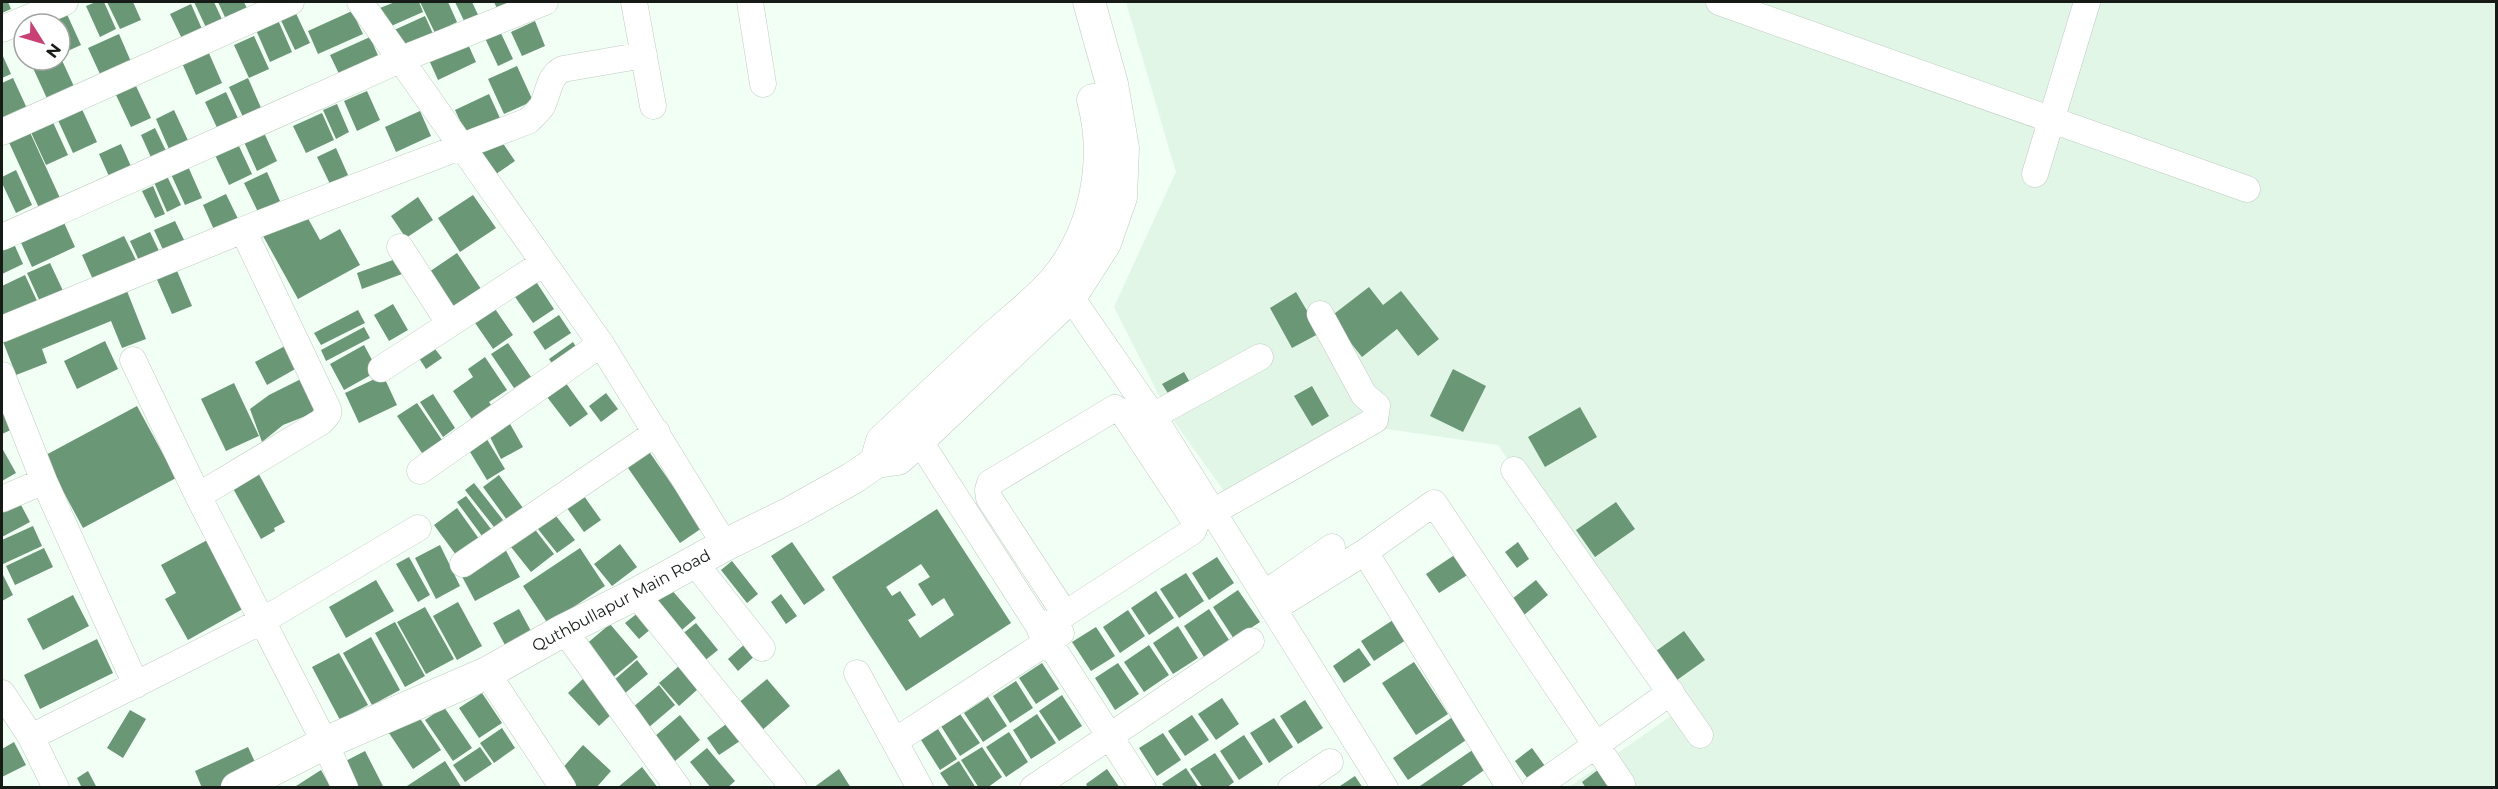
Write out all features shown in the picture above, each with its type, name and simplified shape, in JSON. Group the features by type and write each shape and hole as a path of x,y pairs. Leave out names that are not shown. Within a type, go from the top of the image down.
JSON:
{"main road":[{"name":"Quthbullapur Main Road","path":"876,462 882,441 1064,287 1094,203 1100,159 1099,120 1068,2"},
{"name":"Quthbullapur Main Road","path":"237,788 325,743 487,673 725,544 792,512 853,478 876,462 898,459 919,440 1106,243 1121,197 1123,148 1112,84 1089,2"}],"street":[{"path":"2,29 65,2"},
{"path":"2,132 291,2"},
{"path":"360,2 402,58 461,148 601,344 725,544"},
{"path":"2,237 402,58 545,2"},
{"path":"634,2 653,106"},
{"path":"750,2 763,84"},
{"path":"1719,2 2247,189"},
{"path":"2035,174 2087,2"},
{"path":"2,329 243,230 528,121 543,105 547,89 557,72 644,55"},
{"path":"198,496 321,422 328,414 328,409 243,230"},
{"path":"400,248 449,324"},
{"path":"381,369 543,263"},
{"path":"1064,287 1153,417 1384,788"},
{"path":"1213,512 1375,420 1377,406 1364,395 1320,314"},
{"path":"420,471 601,344"},
{"path":"1153,417 1260,357"},
{"path":"133,360 198,496 325,743 345,788"},
{"path":"2,375 44,481 136,684"},
{"path":"1044,635 1065,614 1193,531 1196,523 1124,414 1115,408 990,483 988,490 989,498 1065,614"},
{"path":"464,564 657,432"},
{"path":"919,440 1143,788"},
{"path":"1514,470 1700,735"},
{"path":"2,499 44,481"},
{"path":"1268,602 1365,552 1434,503 1622,784"},
{"path":"31,737 262,621 418,528"},
{"path":"1268,602 1332,547"},
{"path":"1365,552 1510,788"},
{"path":"895,741 1044,635 1186,555"},
{"path":"694,562 762,648"},
{"path":"636,594 794,788"},
{"path":"564,630 678,788"},
{"path":"1033,788 1251,641"},
{"path":"487,673 563,788"},
{"path":"857,673 920,788"},
{"path":"1536,788 1671,692"},
{"path":"2,693 31,737 56,788"},
{"path":"1291,788 1329,762"}],"shaded area":[{"path":"1126,2 2496,2 2496,787 1569,787 1678,711 1498,445 1380,428 1229,498 1168,413 1114,307 1176,172"}],"building":[{"path":"2,2 8,2 11,9 2,13"},
{"path":"104,2 116,29 100,37 86,6"},
{"path":"107,2 133,2 141,20 120,29"},
{"path":"194,2 214,2 226,28 210,36"},
{"path":"218,2 244,2 251,17 229,26"},
{"path":"395,2 419,2 423,12 389,27 380,8"},
{"path":"420,2 448,2 457,22 435,33"},
{"path":"455,2 472,2 480,19 466,25"},
{"path":"494,2 523,2 500,15"},
{"path":"191,4 206,38 186,47 170,14"},
{"path":"293,7 310,43 295,50 278,14"},
{"path":"352,11 363,34 318,54 308,31"},
{"path":"425,16 434,36 401,51 392,31"},
{"path":"278,20 292,52 270,62 256,30"},
{"path":"535,21 545,46 522,56 511,32"},
{"path":"72,25 81,45 72,49"},
{"path":"499,29 513,59 498,66 484,36"},
{"path":"119,34 135,71 105,85 88,48"},
{"path":"254,36 269,69 249,78 234,45"},
{"path":"370,37 380,60 341,78 330,55"},
{"path":"467,42 476,62 438,80 429,60"},
{"path":"208,51 222,83 196,95 182,63"},
{"path":"2,54 11,74 2,78"},
{"path":"517,66 533,101 504,114 488,79"},
{"path":"35,72 67,72 77,93 50,105"},
{"path":"13,78 30,115 2,126 2,83"},
{"path":"248,78 262,110 244,119 229,87"},
{"path":"136,86 151,118 131,127 116,95"},
{"path":"367,91 380,120 357,131 344,101"},
{"path":"226,92 241,125 220,134 205,102"},
{"path":"489,94 500,118 466,134 455,110"},
{"path":"337,104 349,132 336,139 323,110"},
{"path":"81,107 97,142 73,153 57,118"},
{"path":"174,110 191,147 172,156 156,119"},
{"path":"420,111 431,136 396,152 385,127"},
{"path":"322,113 334,140 306,153 293,126"},
{"path":"51,118 68,155 46,165 29,128"},
{"path":"260,124 277,161 257,171 240,133"},
{"path":"28,128 60,198 39,208 7,138"},
{"path":"155,128 169,157 154,164 141,135"},
{"path":"498,136 515,161 496,174 479,149"},
{"path":"121,144 134,173 112,183 99,154"},
{"path":"238,144 252,174 229,185 215,155"},
{"path":"336,148 348,175 330,184 317,157"},
{"path":"187,164 202,198 185,205 170,172"},
{"path":"16,170 32,205 16,213 2,183 2,177"},
{"path":"267,172 280,201 258,212 244,183"},
{"path":"166,174 181,205 167,212 153,180"},
{"path":"153,186 165,214 155,218 142,191"},
{"path":"226,194 239,221 215,232 203,205"},
{"path":"473,195 496,228 460,252 438,218"},
{"path":"418,197 433,220 406,238 391,216"},
{"path":"305,213 320,240 340,229 360,265 298,299 263,236"},
{"path":"61,216 75,247 32,267 18,236"},
{"path":"175,221 186,244 165,254 154,230"},
{"path":"150,232 161,255 141,265 130,241"},
{"path":"124,236 138,264 95,284 82,255"},
{"path":"11,237 23,264 2,274 2,241"},
{"path":"457,253 485,295 454,315 426,274"},
{"path":"404,256 410,271 362,289 357,273"},
{"path":"50,263 65,295 42,306 27,273"},
{"path":"175,266 192,306 172,314 155,275"},
{"path":"25,275 38,303 2,320 2,286"},
{"path":"533,277 554,309 533,323 511,291"},
{"path":"125,286 146,339 122,348 111,321 42,349 47,363 16,375 2,339"},
{"path":"1369,287 1383,305 1401,291 1439,339 1418,356 1397,329 1362,357 1330,317"},
{"path":"1296,292 1320,333 1292,348 1270,308"},
{"path":"491,303 513,335 493,349 471,317"},
{"path":"393,304 408,330 389,341 374,315"},
{"path":"358,310 365,323 321,345 314,333"},
{"path":"559,315 571,333 545,350 533,332"},
{"path":"364,327 370,338 326,361 321,350"},
{"path":"105,341 118,369 77,389 64,361"},
{"path":"573,342 578,350 555,368 549,359"},
{"path":"508,343 531,377 514,388 491,354"},
{"path":"364,345 378,371 344,390 330,364"},
{"path":"432,345 442,358 426,369 417,355"},
{"path":"285,346 297,368 267,385 255,362"},
{"path":"485,357 507,390 489,402 493,408 473,421 453,391 473,377 468,369"},
{"path":"1453,369 1486,386 1463,432 1430,416"},
{"path":"1184,372 1192,386 1171,398 1162,384"},
{"path":"383,375 397,405 359,423 345,393"},
{"path":"305,377 321,410 283,425 262,442 250,409 269,395"},
{"path":"563,379 588,414 570,427 544,393"},
{"path":"234,383 259,436 226,451 201,399"},
{"path":"1312,386 1329,416 1312,426 1294,396"},
{"path":"606,393 618,409 601,422 589,406"},
{"path":"433,394 455,428 443,437 420,402"},
{"path":"2,398 15,428 2,434"},
{"path":"417,403 442,440 422,453 397,416"},
{"path":"137,406 176,478 83,528 44,456"},
{"path":"1580,407 1597,437 1545,467 1528,437"},
{"path":"509,422 523,447 501,459 488,433"},
{"path":"485,436 505,469 487,480 467,447"},
{"path":"2,448 16,473 2,481"},
{"path":"648,450 702,528 680,543 626,465"},
{"path":"256,469 285,522 261,539 230,483"},
{"path":"499,475 523,508 507,520 483,487"},
{"path":"474,483 503,520 494,527 465,490"},
{"path":"579,489 601,520 584,532 562,501"},
{"path":"466,496 491,529 482,536 457,502"},
{"path":"1616,502 1635,529 1595,557 1576,530"},
{"path":"20,503 30,522 2,537 2,513"},
{"path":"457,508 482,543 459,559 434,525"},
{"path":"937,509 1011,623 906,691 832,577","holes":["921,564 930,577 918,584 932,606 944,598 954,615 920,638 908,620 916,615 900,591 892,596 886,587"]},
{"path":"552,511 575,540 557,553 534,524"},
{"path":"530,523 554,554 531,572 507,542"},
{"path":"33,526 42,546 3,564 2,540"},
{"path":"211,538 248,606 188,640 165,599 176,593 161,565"},
{"path":"792,542 825,590 804,605 771,556"},
{"path":"1518,542 1529,559 1517,568 1505,552"},
{"path":"620,544 637,567 612,586 594,564"},
{"path":"440,545 460,586 436,599 415,558"},
{"path":"503,545 520,577 475,601 458,569"},
{"path":"44,548 53,567 15,585 6,566"},
{"path":"580,548 605,586 548,624 523,586"},
{"path":"1456,554 1469,574 1439,593 1426,574"},
{"path":"409,557 430,595 418,602 396,564"},
{"path":"1217,557 1234,583 1209,600 1192,573"},
{"path":"732,561 758,594 747,603 721,570"},
{"path":"2,573 13,595 2,601"},
{"path":"1186,573 1204,601 1179,618 1160,589"},
{"path":"376,580 394,611 346,638 329,607"},
{"path":"1536,580 1548,595 1524,615 1512,599"},
{"path":"670,588 696,618 677,634 651,604"},
{"path":"1238,590 1260,622 1234,639 1213,607"},
{"path":"1156,591 1174,618 1149,635 1131,608"},
{"path":"781,594 797,616 786,624 771,602"},
{"path":"73,595 89,626 43,650 27,619"},
{"path":"458,602 482,646 457,660 433,616"},
{"path":"425,607 454,659 426,674 397,622"},
{"path":"519,609 531,631 505,645 493,623"},
{"path":"1209,609 1229,640 1204,657 1184,626"},
{"path":"1128,610 1145,636 1120,653 1103,627"},
{"path":"639,612 652,628 639,639 625,623"},
{"path":"1393,620 1406,640 1374,661 1361,641"},
{"path":"395,622 425,676 405,687 375,633"},
{"path":"696,623 718,650 698,666 676,639"},
{"path":"610,624 638,657 611,679 584,646"},
{"path":"1178,626 1198,658 1173,674 1153,643"},
{"path":"1096,627 1115,656 1091,671 1072,642"},
{"path":"1684,631 1705,660 1677,680 1656,651"},
{"path":"371,637 400,690 372,705 343,653"},
{"path":"97,639 113,673 40,709 24,675"},
{"path":"747,642 757,654 738,671 728,659"},
{"path":"1149,645 1169,675 1144,692 1124,662"},
{"path":"1359,648 1371,665 1344,683 1333,666"},
{"path":"339,653 368,705 340,720 312,667"},
{"path":"637,660 648,674 624,694 613,681"},
{"path":"1414,662 1448,714 1416,735 1382,683"},
{"path":"1042,663 1059,689 1036,704 1019,678"},
{"path":"1118,663 1139,694 1115,710 1095,678"},
{"path":"679,666 698,689 679,706 659,683"},
{"path":"585,677 616,710 599,726 568,693"},
{"path":"767,679 790,706 761,731 737,704"},
{"path":"1016,681 1033,708 1010,723 993,696"},
{"path":"659,685 675,705 648,728 632,708"},
{"path":"482,693 502,723 479,738 459,708"},
{"path":"1062,695 1082,726 1059,741 1039,711"},
{"path":"988,697 1007,726 983,742 964,713"},
{"path":"1222,698 1239,724 1216,740 1198,714"},
{"path":"1305,700 1323,728 1298,744 1280,716"},
{"path":"444,707 472,748 453,761 425,720"},
{"path":"130,710 146,719 123,758 107,748"},
{"path":"417,714 441,750 413,769 389,733"},
{"path":"960,714 980,743 960,756 941,726"},
{"path":"1037,714 1056,743 1031,759 1013,730"},
{"path":"680,715 700,740 675,761 655,736"},
{"path":"1192,715 1209,740 1185,756 1168,731"},
{"path":"1454,716 1469,738 1408,780 1393,758"},
{"path":"736,717 749,735 719,755 707,738"},
{"path":"1274,718 1293,747 1269,763 1250,733"},
{"path":"502,728 515,748 494,763 480,743"},
{"path":"938,729 957,759 940,770 921,740"},
{"path":"1009,732 1028,762 1006,777 986,747"},
{"path":"1163,733 1181,760 1157,776 1139,748"},
{"path":"1244,735 1263,764 1239,780 1220,751"},
{"path":"14,742 26,765 2,777 2,749"},
{"path":"583,745 611,771 596,788 575,788 559,772"},
{"path":"248,747 260,773 230,788 202,788 195,771"},
{"path":"480,747 492,764 465,782 453,765"},
{"path":"982,747 1002,777 987,788 979,788 961,760"},
{"path":"707,748 735,781 727,788 711,788 690,762"},
{"path":"1532,748 1547,769 1530,782 1515,761"},
{"path":"1474,749 1487,768 1459,788 1417,788"},
{"path":"365,751 384,788 349,788 338,765"},
{"path":"1215,753 1234,782 1226,788 1203,788 1190,769"},
{"path":"445,761 462,788 404,788"},
{"path":"959,761 976,788 950,788 940,773"},
{"path":"642,767 658,788 617,788"},
{"path":"1186,768 1199,788 1165,788 1162,784"},
{"path":"839,769 851,788 813,788"},
{"path":"1107,769 1120,788 1088,788 1086,784"},
{"path":"1599,769 1613,788 1586,788 1582,782"},
{"path":"321,770 331,788 293,788"},
{"path":"88,771 97,788 82,788 77,778"},
{"path":"1355,776 1363,788 1337,788"}]}
